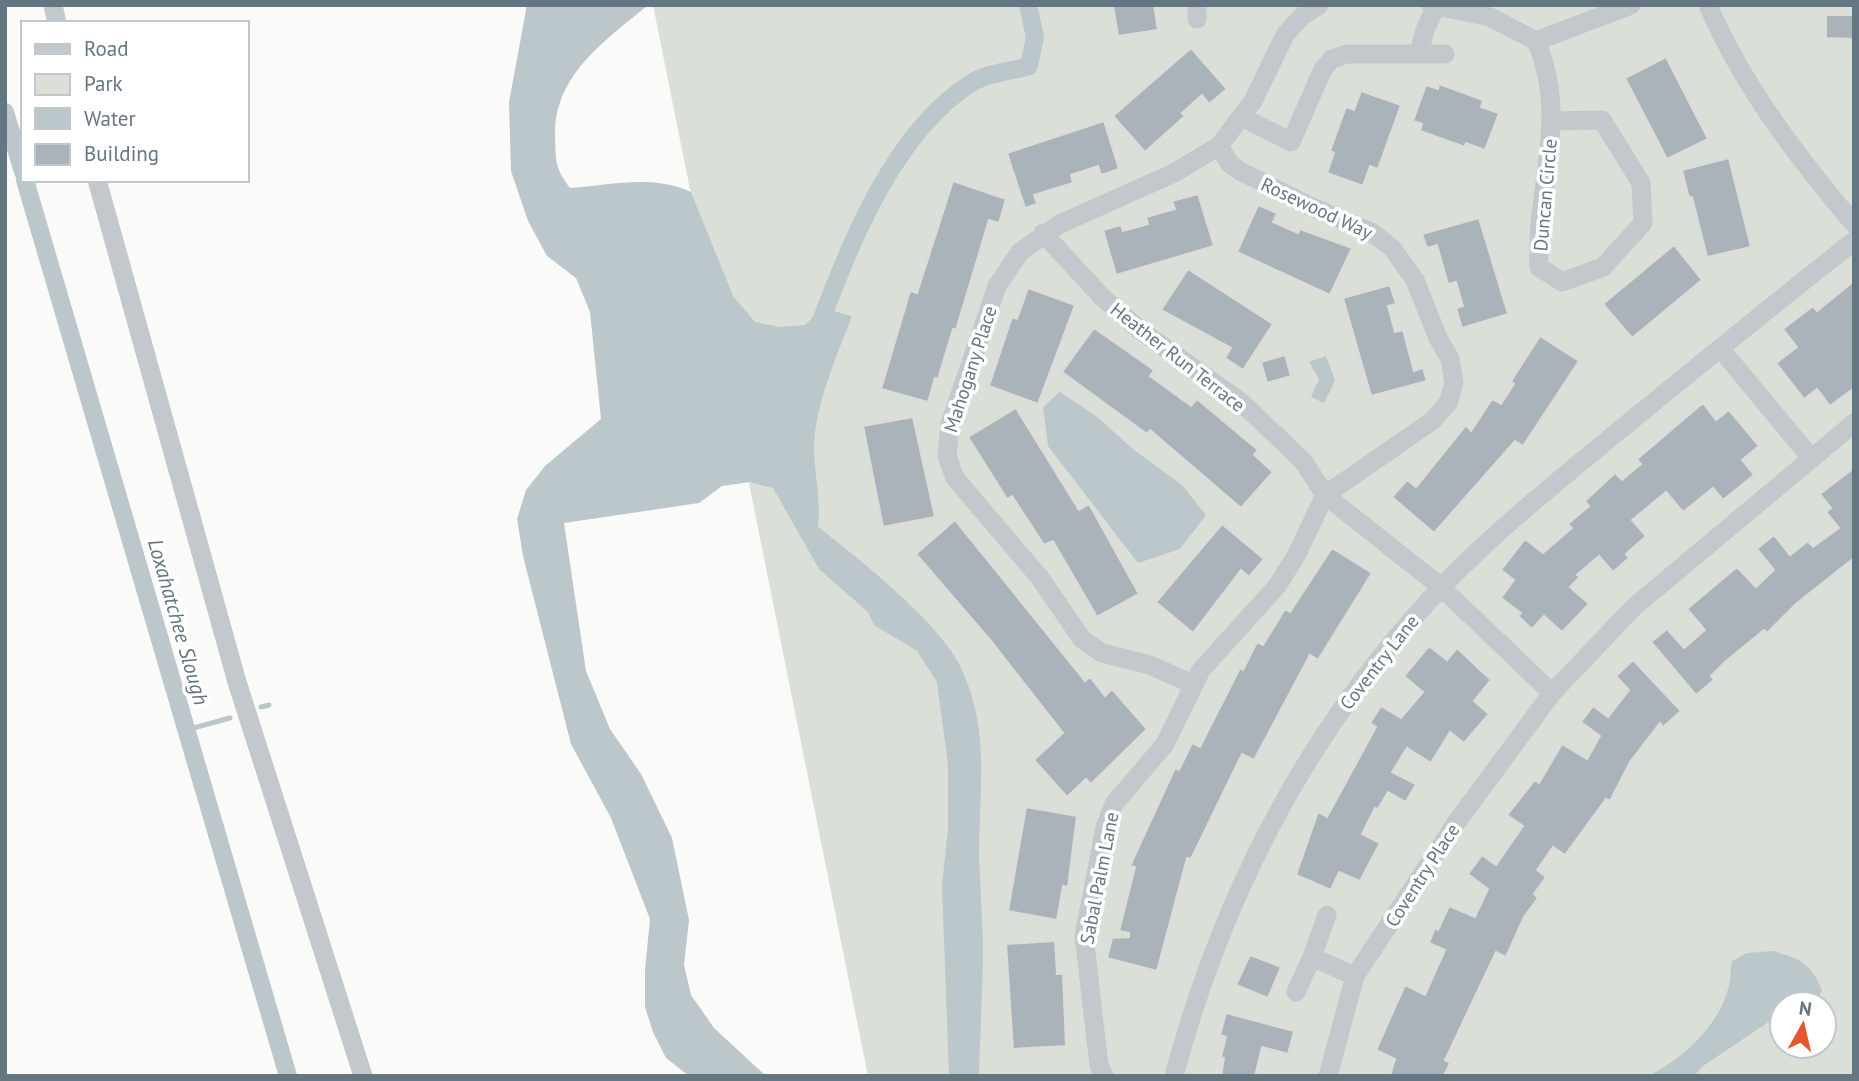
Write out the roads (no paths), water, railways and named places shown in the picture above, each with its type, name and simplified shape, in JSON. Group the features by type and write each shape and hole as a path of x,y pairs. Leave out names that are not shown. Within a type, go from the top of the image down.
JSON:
{"street":[{"path":"1219,146 1242,117 1265,78 1284,35 1302,16 1318,5"},
{"path":"1431,5 1468,8 1514,27 1536,41 1631,5"},
{"path":"1708,5 1726,47 1758,98 1798,158 1854,224"},
{"path":"1419,53 1425,30 1436,6"},
{"name":"Duncan Circle","path":"1536,41 1551,87 1552,121 1537,237 1539,267 1562,282 1602,267 1643,222 1641,183 1602,121 1552,121"},
{"path":"1242,117 1291,142 1323,69 1332,59 1347,54 1445,54"},
{"name":"Mahogany Place","path":"1192,684 1150,665 1102,653 1082,639 1040,578 962,489 950,467 946,444 950,424 992,298 1011,262 1043,233 1174,173 1219,146"},
{"name":"Rosewood Way","path":"1219,146 1230,164 1240,171 1281,193 1371,232 1392,248 1415,280 1438,338 1450,359 1454,383 1442,413 1325,495"},
{"path":"98,182 237,682 363,1076"},
{"name":"Heather Run Terrace","path":"1043,233 1102,297 1140,330 1241,401 1303,461 1325,495 1441,587"},
{"name":"Coventry Lane","path":"1174,1076 1212,953 1264,835 1331,724 1368,672 1441,587 1518,513 1854,241"},
{"path":"1720,348 1811,458"},
{"name":"Coventry Place","path":"1328,1076 1355,976 1456,823 1552,693 1634,607 1854,423"},
{"name":"Sabal Palm Lane","path":"1104,1076 1099,1065 1084,949 1105,827 1120,794 1165,744 1192,684 1217,649 1277,586 1296,556 1325,495"},
{"path":"1441,587 1552,693"},
{"path":"1296,992 1328,915"},
{"path":"1312,957 1355,976"}],"water":[{"path":"527,5 648,5 599,46 572,78 563,96 557,116 556,153 561,175 570,188 647,182 662,183 691,192 733,296 755,322 780,327 805,325 822,308 852,316 827,382 815,434 818,527 853,554 934,629 959,664 976,711 981,759 979,857 983,942 979,1076 949,1076 942,885 948,829 948,765 937,682 917,651 874,625 868,612 819,569 773,488 750,482 722,486 699,503 564,523 586,671 610,729 641,774 672,838 689,920 684,965 691,995 714,1028 766,1076 689,1076 666,1058 653,1032 645,1007 650,919 611,818 571,744 523,556 517,519 526,490 545,466 601,419 590,312 576,278 547,256 528,221 511,171 509,102"},
{"path":"1326,356 1335,381 1324,403 1311,397 1319,379 1309,362"},
{"path":"1060,392 1096,416 1134,450 1182,485 1206,515 1180,549 1138,563 1048,446 1043,407"},
{"path":"1773,951 1790,956 1809,968 1822,990 1768,990 1768,1022 1703,1066 1694,1076 1648,1076 1673,1061 1707,1028 1716,1016 1729,986 1732,961 1747,953"}],"waterway":[{"path":"817,331 859,228 897,160 919,130 945,103 973,82 993,74 1029,66 1035,37 1028,5"},
{"name":"Loxahatchee Slough","path":"5,112 21,165"},
{"name":"Loxahatchee Slough","path":"26,182 288,1076"},
{"path":"261,707 269,705"},
{"path":"186,730 230,718"}]}
